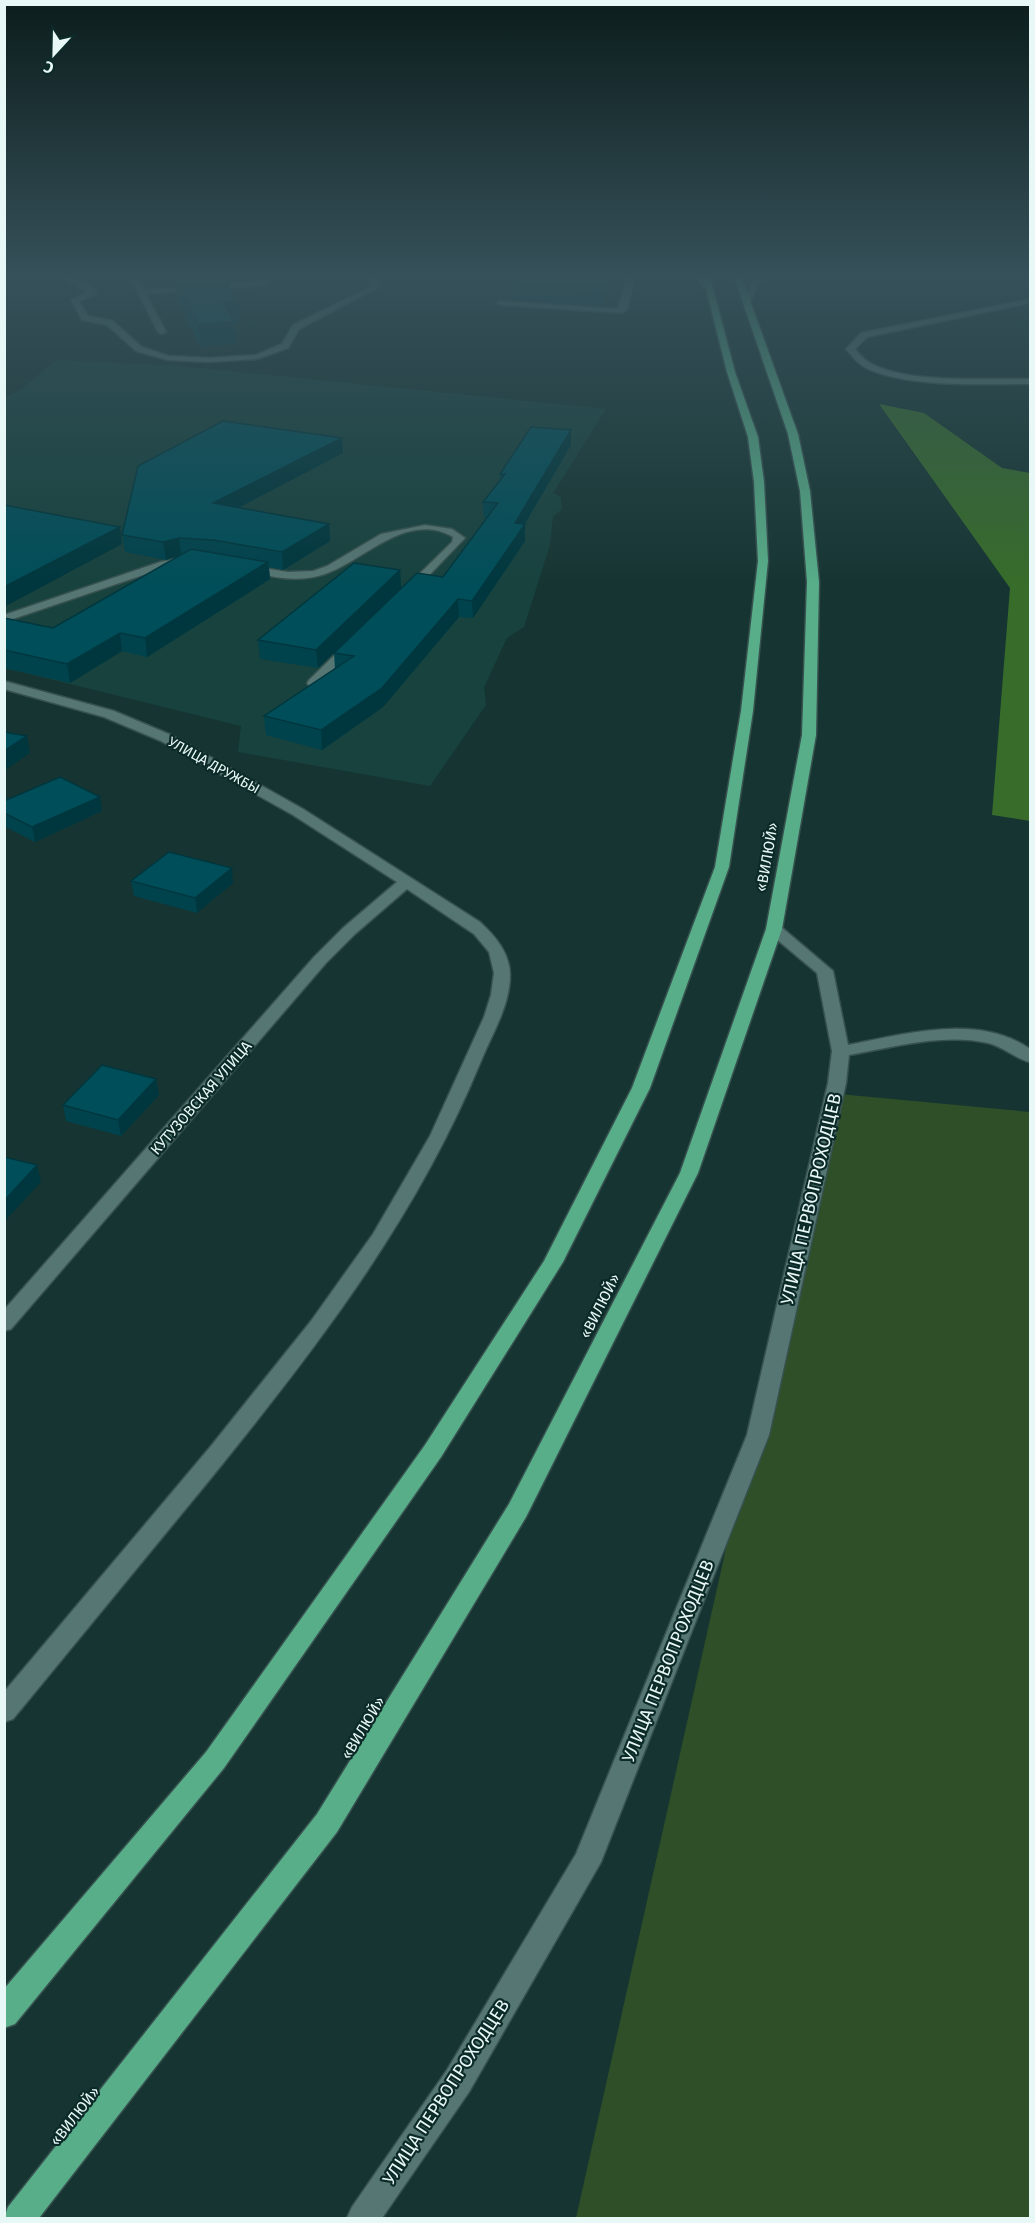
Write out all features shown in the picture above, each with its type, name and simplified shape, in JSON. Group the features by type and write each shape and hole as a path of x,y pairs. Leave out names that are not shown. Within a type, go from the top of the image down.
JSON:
{"highway":[{"path":"4,2013 215,1760 433,1451 553,1262 641,1088 722,867 747,711 764,561 759,482 753,437 732,377"},
{"name":"«ВИЛЮЙ»","path":"19,2218 327,1823 518,1510 689,1173 774,929 809,735 813,582 805,491 793,434 773,377"}],"street":[{"path":"932,377 1030,382"},
{"path":"236,566 283,575 314,574 328,569 380,538 399,532 431,528 454,532 460,538 456,544 397,601"},
{"path":"4,619 164,564 181,560 204,559"},
{"path":"313,683 363,634"},
{"name":"УЛИЦА ДРУЖБЫ","path":"4,685 109,714 166,738 298,812 474,925 492,942 499,957 502,974 499,996 434,1147 381,1236 320,1323 235,1432 4,1711"},
{"name":"КУТУЗОВСКАЯ УЛИЦА","path":"4,1324 320,960 349,931 407,881"},
{"name":"УЛИЦА ПЕРВОПРОХОДЦЕВ","path":"363,2218 458,2081 592,1851 758,1435 837,1083 841,1051 825,971 774,929"},
{"path":"841,1051 921,1038 968,1035 1011,1045 1030,1057"}],"shaded area":[{"path":"36,377 286,377 606,409 553,493 561,497 562,509 553,517 550,545 524,627 507,638 484,687 486,705 430,786 238,752 241,726 5,668 5,398 23,388"}],"green space":[{"path":"879,404 924,413 1002,468 1030,473 1030,821 992,815 1010,588"},
{"path":"828,1093 1030,1112 1030,2218 576,2218"}],"building":[{"path":"223,421 342,438 213,503 329,524 282,552 214,540 179,538 163,542 122,535 138,466"},
{"path":"531,427 571,430 515,523 525,524 472,601 458,599 382,688 321,730 264,716 354,656 334,653 417,573 443,577 498,503 483,502 505,474 500,474"},
{"path":"4,505 120,527 4,587"},
{"path":"191,549 268,562 145,638 120,633 67,664 4,650 4,618 53,628"},
{"path":"354,563 400,570 316,650 258,640"},
{"path":"4,732 27,736 4,751"},
{"path":"60,777 100,797 32,827 4,813 4,801"},
{"path":"169,852 232,868 195,898 131,881"},
{"path":"102,1065 156,1079 118,1120 63,1105"},
{"path":"4,1157 37,1165 4,1201"}]}
